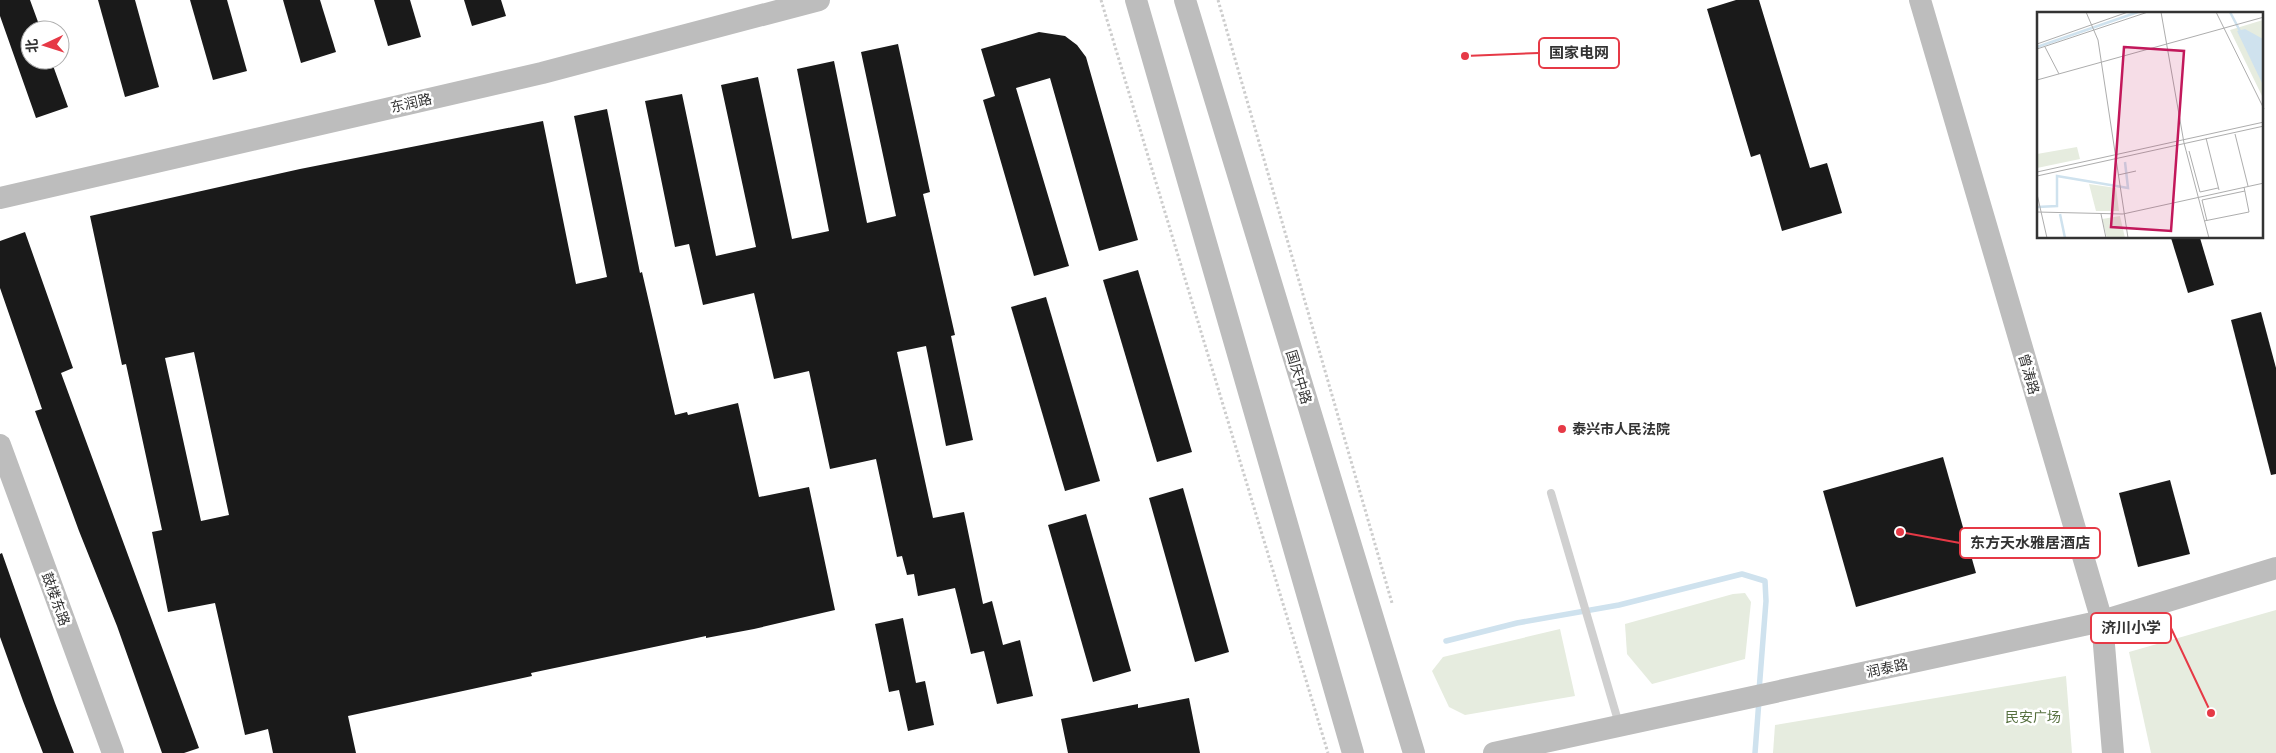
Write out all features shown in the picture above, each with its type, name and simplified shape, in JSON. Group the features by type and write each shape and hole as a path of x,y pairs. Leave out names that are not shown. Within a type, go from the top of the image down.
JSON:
{"street":[{"name":"东润路","path":"0,198 542,73 819,0"},
{"path":"1136,0 1353,753"},
{"name":"国庆中路","path":"1185,0 1414,753"},
{"name":"曾涛路","path":"1920,0 2102,621 2114,753"},
{"name":"鼓楼东路","path":"0,445 113,753"},
{"name":"润泰路","path":"1494,753 2102,621 2276,568"}],"lane":[{"path":"1551,494 1619,726"}],"path":[{"path":"1102,0 1328,753"},
{"path":"1218,0 1394,610"}],"green space":[{"path":"1745,593 1751,602 1745,659 1652,684 1627,654 1625,624 1733,594"},
{"path":"2276,610 2276,753 2151,753 2129,652"},
{"path":"1560,629 1575,696 1465,715 1449,707 1432,671 1443,657"},
{"name":"民安广场","path":"2066,676 2072,753 1773,753 1775,725"}],"building":[{"path":"0,0 30,0 37,20 20,20 20,70 55,70 68,107 36,118 0,16"},
{"path":"98,0 135,0 159,87 125,97"},
{"path":"190,0 227,0 247,71 213,80"},
{"path":"283,0 320,0 336,52 301,63"},
{"path":"374,0 410,0 421,37 388,46"},
{"path":"464,0 501,0 506,16 472,26"},
{"path":"1736,0 1759,0 1810,168 1827,163 1842,213 1782,231 1760,154 1751,157 1707,9"},
{"path":"1039,32 1065,36 1077,45 1086,57 1138,240 1099,251 1050,78 1016,88 1069,266 1034,276 983,100 995,96 981,49"},
{"path":"898,44 930,192 923,194 955,335 951,336 973,440 946,446 926,346 897,352 933,518 964,512 983,604 992,601 1003,645 1020,640 1033,696 997,704 984,651 971,654 955,588 918,596 914,574 907,575 902,556 897,557 876,459 830,469 809,371 774,379 754,293 703,305 689,244 675,247 645,101 682,94 716,256 756,247 721,85 758,77 792,239 829,231 797,69 834,61 867,223 896,216 861,52"},
{"path":"607,109 640,273 642,272 675,415 687,412 688,415 738,403 759,497 809,487 835,610 754,629 706,638 706,636 531,673 532,676 348,716 356,753 273,753 268,729 245,735 215,603 168,612 152,532 162,530 126,364 122,365 90,216 300,169 543,121 576,284 607,277 574,116","holes":["194,352 229,515 201,521 165,358"]},
{"path":"25,232 73,368 61,373 199,748 184,753 162,753 117,626 79,531 35,411 42,409 0,288 0,241"},
{"path":"2171,239 2200,239 2214,285 2188,293"},
{"path":"1138,270 1192,452 1157,462 1103,280"},
{"path":"1046,297 1100,481 1065,491 1011,307"},
{"path":"2261,312 2276,368 2276,474 2271,475 2231,320"},
{"path":"1943,457 1976,573 1856,607 1823,491"},
{"path":"2170,480 2190,554 2138,567 2119,493"},
{"path":"1183,488 1229,652 1195,662 1149,498"},
{"path":"1086,514 1131,671 1093,682 1048,525"},
{"path":"2,553 74,753 43,753 23,701 0,637 0,554"},
{"path":"903,618 916,683 925,681 934,725 908,731 899,690 889,692 875,624"},
{"path":"1189,698 1200,753 1068,753 1061,719 1138,704 1138,708"}],"waterway":[{"path":"1446,641 1517,623 1619,605 1742,574 1765,581 1766,601 1759,691"},
{"path":"1755,753 1759,700"}],"place":[{"name":"国家电网","path":"1465,56"},
{"name":"泰兴市人民法院","path":"1562,429"},
{"name":"东方天水雅居酒店","path":"1900,532"},
{"name":"济川小学","path":"2211,713"}]}
